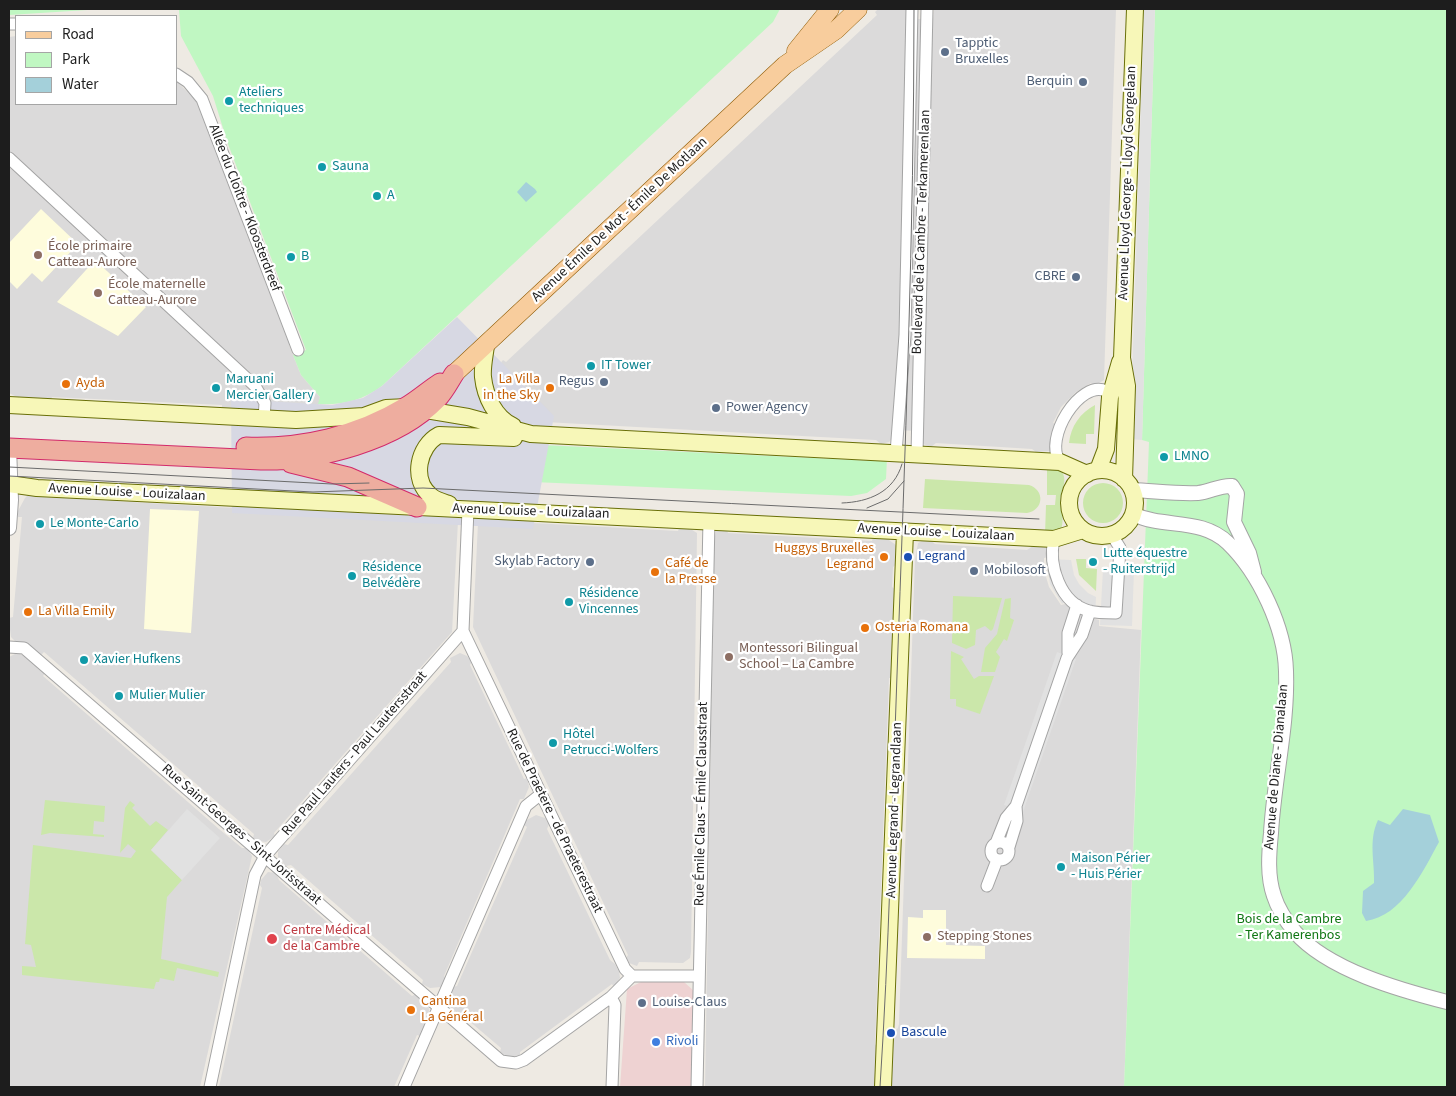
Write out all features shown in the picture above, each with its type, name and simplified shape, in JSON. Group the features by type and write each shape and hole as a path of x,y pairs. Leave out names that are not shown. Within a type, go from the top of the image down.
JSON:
{"highway":[{"path":"9,436 260,447 297,446 349,433 408,407 454,374"},
{"path":"9,447 280,460 325,454 397,428 438,399 454,374"},
{"path":"280,460 348,477 417,507"}],"main road":[{"name":"Avenue Émile De Mot - Émile De Motlaan","path":"454,374 785,65 830,9"},
{"name":"Avenue Émile De Mot - Émile De Motlaan","path":"785,65 836,30 858,9"},
{"name":"Avenue Lloyd George - Lloyd Georgelaan","path":"1128,484 1127,386 1122,358 1135,9"},
{"path":"486,345 483,377 496,414 506,423 531,434"},
{"name":"Avenue Lloyd George - Lloyd Georgelaan","path":"1093,472 1106,449 1110,397 1122,358"},
{"path":"9,405 296,420 364,416 386,408 408,407 468,417 531,434 1060,462 1093,472 1112,472 1128,484 1135,502 1133,514 1127,525 1112,534 1092,535 1075,522 1070,512 1069,501 1072,490 1078,480 1093,472"},
{"path":"464,509 432,498 420,483 419,467 423,453 431,440 439,435 513,438 531,434"},
{"name":"Avenue Louise - Louizalaan","path":"10,484 57,490 403,508 417,507 709,520 1054,539 1083,530"},
{"name":"Avenue Legrand - Legrandlaan","path":"883,1087 905,532"}],"street":[{"name":"Boulevard de la Cambre - Terkamerenlaan","path":"896,453 902,352 905,335 912,9"},
{"name":"Boulevard de la Cambre - Terkamerenlaan","path":"917,454 927,9"},
{"name":"Allée du Cloître - Kloosterdreef","path":"178,75 188,82 202,100 298,350"},
{"path":"9,158 256,386 265,403 264,419"},
{"path":"1060,462 1057,458 1056,438 1068,411 1086,395 1096,390 1106,391 1110,397"},
{"path":"9,447 9,528"},
{"path":"1128,484 1179,494 1232,486 1237,494 1234,522 1249,552 1254,573"},
{"path":"463,631 464,509"},
{"name":"Avenue de Diane - Dianalaan","path":"1133,514 1147,521 1199,526 1228,543 1254,573 1266,598 1278,631 1286,672 1284,722 1272,806 1268,862 1273,895 1283,916 1296,933 1340,964 1371,978 1447,1002"},
{"name":"Rue Émile Claus - Émile Clausstraat","path":"697,1087 709,520"},
{"path":"1054,539 1052,551 1057,577 1066,594 1077,605 1090,611 1116,613 1120,548 1112,534"},
{"path":"1067,658 1068,633 1077,605"},
{"path":"997,860 991,852 1006,818 1016,806 1067,658 1076,640 1082,635 1090,611"},
{"name":"Rue de Praetere - de Praeterestraat","path":"463,631 625,969 632,976"},
{"name":"Rue Paul Lauters - Paul Lautersstraat","path":"210,1087 255,875 264,856 463,631"},
{"name":"Rue Saint-Georges - Sint-Jorisstraat","path":"9,647 24,648 438,1005 500,1061 516,1063 524,1060 611,997 632,976"},
{"path":"404,1087 526,806 541,794"},
{"path":"997,860 1007,858 1017,821 1016,806"},
{"path":"996,843 1004,842 1009,847"},
{"path":"987,886 997,860"},
{"path":"632,976 698,976"},
{"path":"611,997 615,1005 612,1087"}],"shaded area":[{"path":"878,9 910,9 911,19 933,19 934,9 1116,9 1104,380 1094,386 1091,383 1076,392 1061,407 1053,423 1055,424 1050,451 1036,452 1032,449 936,443 931,447 923,444 918,431 895,430 893,438 889,442 881,444 876,440 545,422 499,365 503,360 506,362 877,15 875,12"},
{"path":"1144,9 1155,9 1142,440 1130,439"},
{"path":"15,36 15,105 178,105 178,83 197,101 291,344 289,345 301,375 320,397 319,403 327,404 222,409 222,405 52,397 51,400 21,399 9,393 9,37"},
{"name":"École primaire Catteau-Aurore","path":"41,209 78,244 42,282 32,273 17,289 9,281 9,243"},
{"name":"École maternelle Catteau-Aurore","path":"95,260 146,307 118,336 57,302"},
{"path":"457,317 554,416 533,529 232,513 231,399 332,405 363,398 382,386"},
{"path":"30,493 45,494 45,497 458,521 452,632 274,833 275,836 266,842 258,841 253,838 254,834 44,652 41,655 29,645 16,642 11,637 9,618 13,617 22,517 18,517 18,511"},
{"path":"150,509 199,511 191,633 144,629"},
{"path":"496,521 678,531 679,528 689,528 697,533 691,952 690,958 683,963 639,962 637,966 629,963 626,958 628,955 473,627 478,523"},
{"path":"727,530 728,533 872,541 873,537 886,538 896,545 898,550 898,563 893,567 892,587 898,591 894,678 889,678 875,1044 880,1050 877,1087 705,1087 714,541 716,531"},
{"path":"930,540 935,544 1027,550 1033,546 1045,547 1048,549 1048,557 1044,558 1044,570 1049,587 1061,605 1065,604 1079,614 1099,620 1099,626 1141,630 1124,1087 889,1087 892,1034 899,1024 915,559 918,543"},
{"path":"1046,559 1071,560 1074,575 1079,584 1088,593 1096,597 1095,619 1079,613 1065,602 1062,604 1050,584"},
{"path":"1103,569 1134,570 1132,626 1100,625"},
{"path":"1057,652 1076,659 1023,812 1004,805"},
{"path":"17,653 23,655 45,673 43,676 219,829 242,848 247,848 252,856 200,1087 9,1087 9,657"},
{"path":"460,653 472,661 470,665 524,779 527,778 529,787 524,799 520,799 444,976 446,980 441,987 430,988 422,984 423,980 291,865 286,866 278,857 278,852 284,844 288,845 451,662 450,658"},
{"path":"187,809 220,838 182,880 151,850"},
{"path":"536,815 545,818 549,824 547,829 610,960 619,971 620,978 614,987 612,984 520,1052 520,1056 507,1057 500,1052 501,1048 468,1020 465,1021 451,1009 448,999 453,987 457,986 527,827 524,825 525,821"},
{"path":"268,872 276,873 279,880 412,996 416,994 428,1005 427,1021 420,1036 417,1035 394,1087 219,1087 262,888 260,885 261,880"},
{"name":"Stepping Stones","path":"923,910 946,910 946,945 985,946 985,959 907,958 908,917 923,918"},
{"name":"Rivoli","path":"641,982 684,982 694,991 693,1087 620,1087 627,989"}],"green space":[{"path":"9,9 103,9 9,15"},
{"path":"780,9 773,22 382,386 352,401 318,404 320,397 301,375 293,355 306,350 228,144 213,96 181,36 179,10"},
{"name":"Bois de la Cambre - Ter Kamerenbos","path":"1155,9 1447,9 1447,1087 1124,1087 1149,442 1142,440"},
{"path":"1095,405 1094,434 1086,434 1086,444 1069,443 1077,421"},
{"path":"480,442 875,461 879,457 887,458 886,479 867,493 851,496 443,478"},
{"path":"1047,466 1062,472 1064,482 1060,500 1061,529 1045,535 1046,505 1055,505 1056,495 1047,495"},
{"path":"925,479 1029,485 1038,491 1040,500 1037,508 1027,513 923,508"},
{"path":"1107,483 1114,486 1120,492 1123,503 1122,511 1114,520 1107,523 1099,523 1092,520 1084,511 1083,499 1086,492 1095,484"},
{"path":"1076,559 1086,559 1086,568 1097,569 1096,591 1079,575"},
{"path":"953,596 1002,598 993,629 991,631 985,626 976,630 975,645 966,649 952,643"},
{"path":"1011,598 1010,618 1014,620 1007,641 1004,639 996,652 1000,657 995,672 981,672 985,648 997,634 1005,599"},
{"path":"951,651 964,657 961,659 974,679 979,676 994,676 980,714 956,706 956,699 950,699"},
{"path":"45,800 105,806 104,822 94,821 93,834 104,835 104,837 50,833 41,835"},
{"path":"130,801 135,805 132,808 150,826 156,821 168,830 151,850 182,880 167,897 161,959 219,972 218,977 177,968 174,981 160,978 159,982 156,982 154,989 22,975 22,966 36,967 31,945 25,944 33,845 131,858 136,851 128,844 120,853 125,808"}],"water":[{"path":"526,182 537,192 526,202 517,192"},
{"path":"1403,809 1430,815 1439,842 1426,866 1401,901 1390,911 1366,921 1362,913 1363,891 1374,883 1373,836 1375,828 1378,820 1390,825"}],"tram line":[{"path":"880,1087 888,933 906,425 911,259 914,9"},
{"path":"842,503 871,498 879,494 893,482 902,464"},
{"path":"9,467 332,484 369,483"},
{"path":"9,476 313,492 423,488 1039,519"},
{"path":"867,508 888,499 904,481"}],"place":[{"name":"Tapptic Bruxelles","path":"945,52"},
{"name":"Berquin","path":"1083,82"},
{"name":"Ateliers techniques","path":"229,101"},
{"name":"Sauna","path":"322,167"},
{"name":"A","path":"377,196"},
{"name":"École primaire Catteau-Aurore","path":"38,255"},
{"name":"B","path":"291,257"},
{"name":"CBRE","path":"1076,277"},
{"name":"École maternelle Catteau-Aurore","path":"98,293"},
{"name":"IT Tower","path":"591,366"},
{"name":"Regus","path":"604,382"},
{"name":"Ayda","path":"66,384"},
{"name":"Maruani Mercier Gallery","path":"216,388"},
{"name":"La Villa in the Sky","path":"550,388"},
{"name":"Power Agency","path":"716,408"},
{"name":"LMNO","path":"1164,457"},
{"name":"Le Monte-Carlo","path":"40,524"},
{"name":"Huggys Bruxelles Legrand","path":"884,557"},
{"name":"Legrand","path":"908,557"},
{"name":"Skylab Factory","path":"590,562"},
{"name":"Lutte équestre - Ruiterstrijd","path":"1093,562"},
{"name":"Mobilosoft","path":"974,571"},
{"name":"Café de la Presse","path":"655,572"},
{"name":"Résidence Belvédère","path":"352,576"},
{"name":"Résidence Vincennes","path":"569,602"},
{"name":"La Villa Emily","path":"28,612"},
{"name":"Osteria Romana","path":"865,628"},
{"name":"Montessori Bilingual School – La Cambre","path":"729,657"},
{"name":"Xavier Hufkens","path":"84,660"},
{"name":"Mulier Mulier","path":"119,696"},
{"name":"Hôtel Petrucci-Wolfers","path":"553,743"},
{"name":"Maison Périer - Huis Périer","path":"1061,867"},
{"name":"Stepping Stones","path":"927,937"},
{"name":"Centre Médical de la Cambre","path":"272,939"},
{"name":"Louise-Claus","path":"642,1003"},
{"name":"Cantina La Général","path":"411,1010"},
{"name":"Bascule","path":"891,1033"},
{"name":"Rivoli","path":"656,1042"}]}
